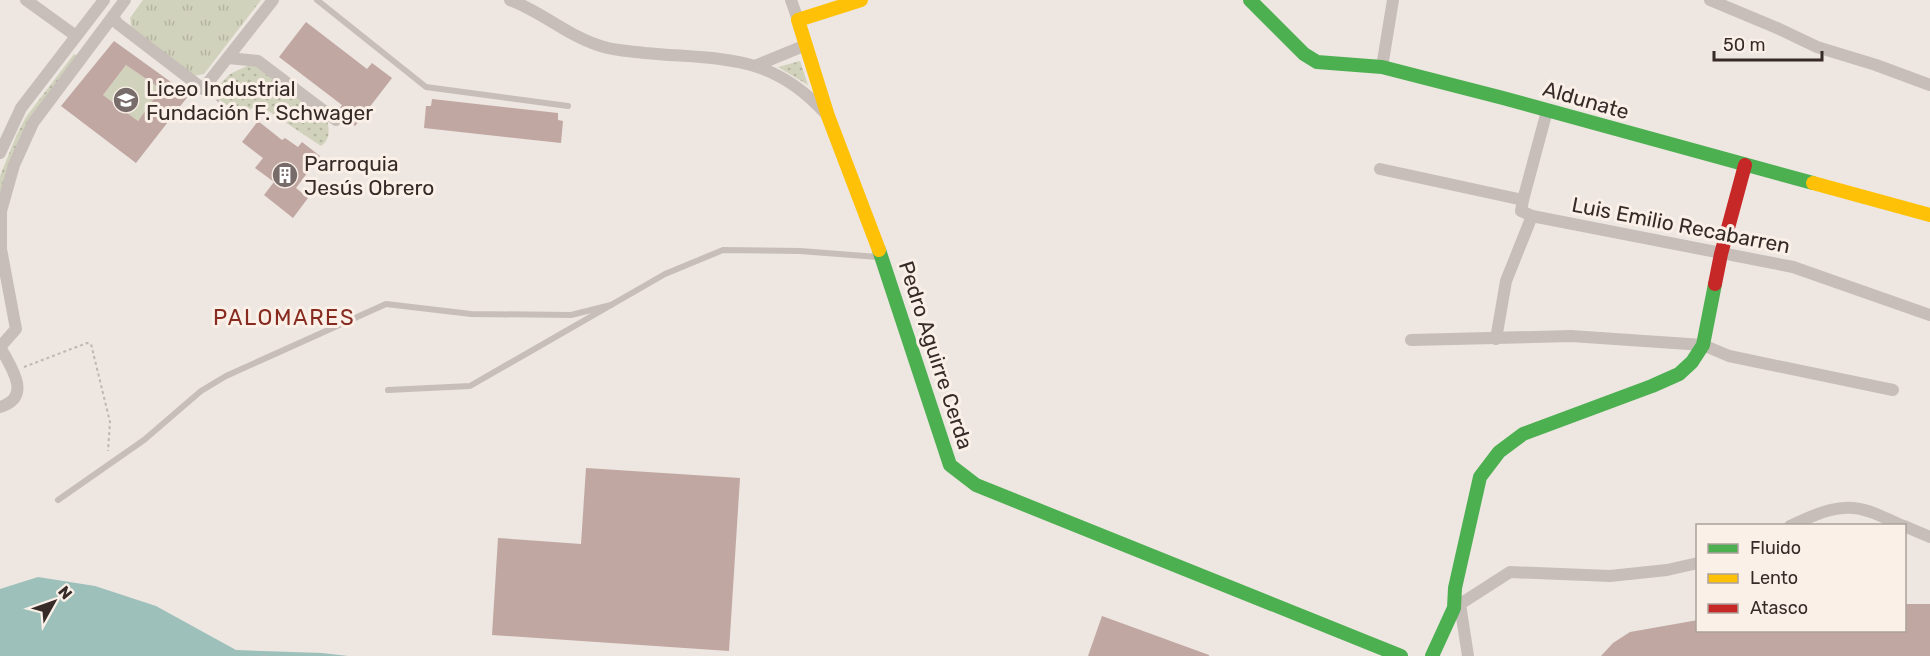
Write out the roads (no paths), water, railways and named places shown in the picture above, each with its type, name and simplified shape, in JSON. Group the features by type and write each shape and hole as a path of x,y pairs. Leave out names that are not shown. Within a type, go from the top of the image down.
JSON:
{"street":[{"path":"26,0 76,36"},
{"path":"0,153 21,108 104,0"},
{"path":"5,406 17,395 17,382 0,347 16,330 1,249 2,211 14,165 33,123 125,0"},
{"path":"113,16 117,23 203,89 273,0"},
{"path":"510,0 534,10 581,38 602,47 657,54 698,56 757,65 788,80 828,116"},
{"name":"Pedro Aguirre Cerda","path":"791,0 828,116 882,257 950,465 976,485 1401,656"},
{"path":"798,20 861,0"},
{"name":"Aldunate","path":"1250,0 1304,54 1317,62 1382,67 1930,215"},
{"path":"1382,67 1393,0"},
{"path":"1710,0 1777,27 1817,47 1930,85"},
{"path":"757,65 806,45"},
{"path":"228,58 258,61 336,120"},
{"path":"1496,339 1506,281 1532,216 1521,211 1522,200 1547,111"},
{"path":"1468,656 1455,588 1480,477 1498,453 1523,434 1652,386 1678,374 1692,363 1703,345 1721,254 1744,165"},
{"path":"1380,169 1522,200"},
{"name":"Luis Emilio Recabarren","path":"1532,216 1793,267 1930,315"},
{"path":"1411,340 1571,336 1703,345 1729,356 1893,390"},
{"path":"1793,524 1845,507 1874,513 1899,524"},
{"path":"1906,527 1930,537"},
{"path":"1432,656 1457,606 1510,573 1610,576 1667,570 1696,563"}],"lane":[{"path":"316,0 426,87 568,106"},
{"path":"388,390 470,386 665,274 723,250 800,251 882,257"},
{"path":"58,500 144,440 201,391 226,376 386,304 471,314 571,315 611,305"}],"water":[{"path":"38,577 95,586 156,606 236,650 348,656 0,656 0,589"}],"place":[{"name":"Liceo Industrial Fundación F. Schwager","path":"126,100"},
{"name":"Parroquia Jesús Obrero","path":"285,175"}],"district":[{"name":"PALOMARES","path":"284,317"}]}
